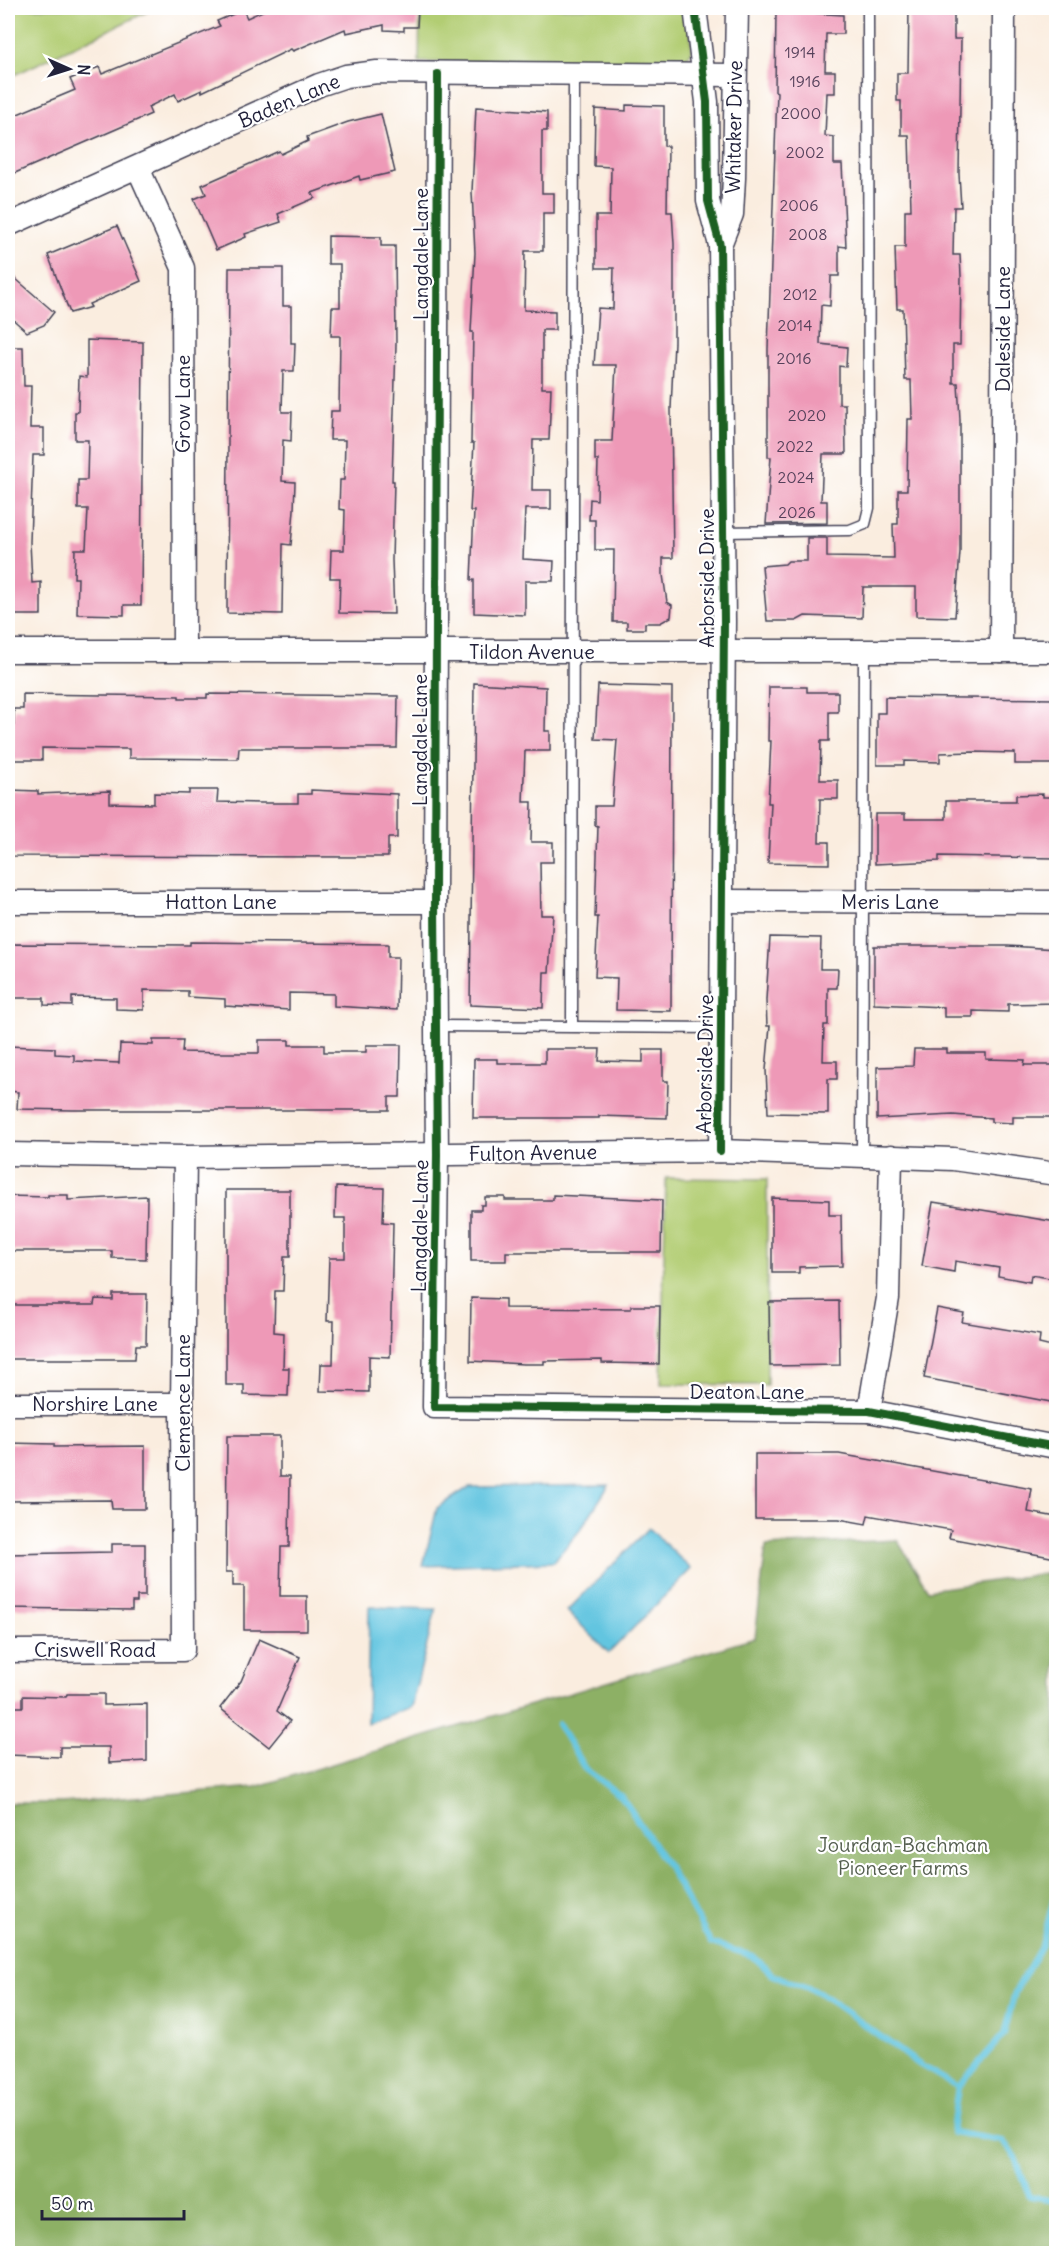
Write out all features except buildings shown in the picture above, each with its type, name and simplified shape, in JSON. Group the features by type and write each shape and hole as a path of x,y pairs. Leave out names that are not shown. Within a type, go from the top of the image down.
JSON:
{"street":[{"name":"Arborside Drive","path":"695,8 705,74 708,201 720,245 724,532 720,1151"},
{"name":"Whitaker Drive","path":"720,245 732,214 738,8"},
{"name":"Daleside Lane","path":"1001,651 1004,8"},
{"name":"Baden Lane","path":"8,225 318,85 346,76 376,72 735,75"},
{"name":"Langdale Lane","path":"434,1407 437,1154 435,902 438,74"},
{"name":"Grow Lane","path":"138,168 183,268 184,649"},
{"name":"Tildon Avenue","path":"8,651 184,649 437,653 1056,651"},
{"name":"Meris Lane","path":"723,901 1056,902"},
{"name":"Hatton Lane","path":"8,902 435,902"},
{"name":"Fulton Avenue","path":"8,1154 185,1157 720,1151 952,1159 1056,1174"},
{"path":"869,1411 888,1298 891,1156"},
{"name":"Clemence Lane","path":"183,1650 182,1404 185,1157"},
{"name":"Norshire Lane","path":"8,1404 182,1404"},
{"name":"Deaton Lane","path":"434,1407 869,1411 1056,1447"},
{"name":"Criswell Road","path":"8,1650 183,1650"}],"lane":[{"path":"724,532 850,530 865,524 869,508 868,8"},
{"path":"572,1025 574,73"},
{"path":"862,1155 864,650"},
{"path":"436,1026 572,1025 721,1028"}],"green space":[{"path":"8,8 155,8 8,78"},
{"path":"420,8 682,8 684,21 690,23 692,52 685,60 678,63 419,62"},
{"path":"666,1178 767,1179 767,1385 661,1384"},
{"name":"Jourdan-Bachman Pioneer Farms","path":"897,1540 928,1590 1056,1572 1056,2253 8,2253 8,1803 62,1803 255,1787 755,1638 766,1546"}],"water":[{"path":"609,1485 581,1529 553,1562 423,1566 437,1508 469,1487"},
{"path":"649,1528 691,1569 609,1653 567,1611"},
{"path":"369,1607 436,1609 411,1707 367,1723"}],"waterway":[{"path":"558,1724 585,1769 622,1797 669,1868 711,1943 753,1956 773,1975 819,1992 920,2065 958,2087 952,2132 1003,2141 1015,2157 1030,2197 1056,2201"},
{"path":"958,2087 1004,2034 1015,1992 1042,1945 1056,1891"}],"cycle path":[{"path":"695,8 707,102 708,201 720,245 724,621 720,1151"},
{"path":"438,74 435,902 437,1154 434,1407 869,1411 1056,1447"}]}
